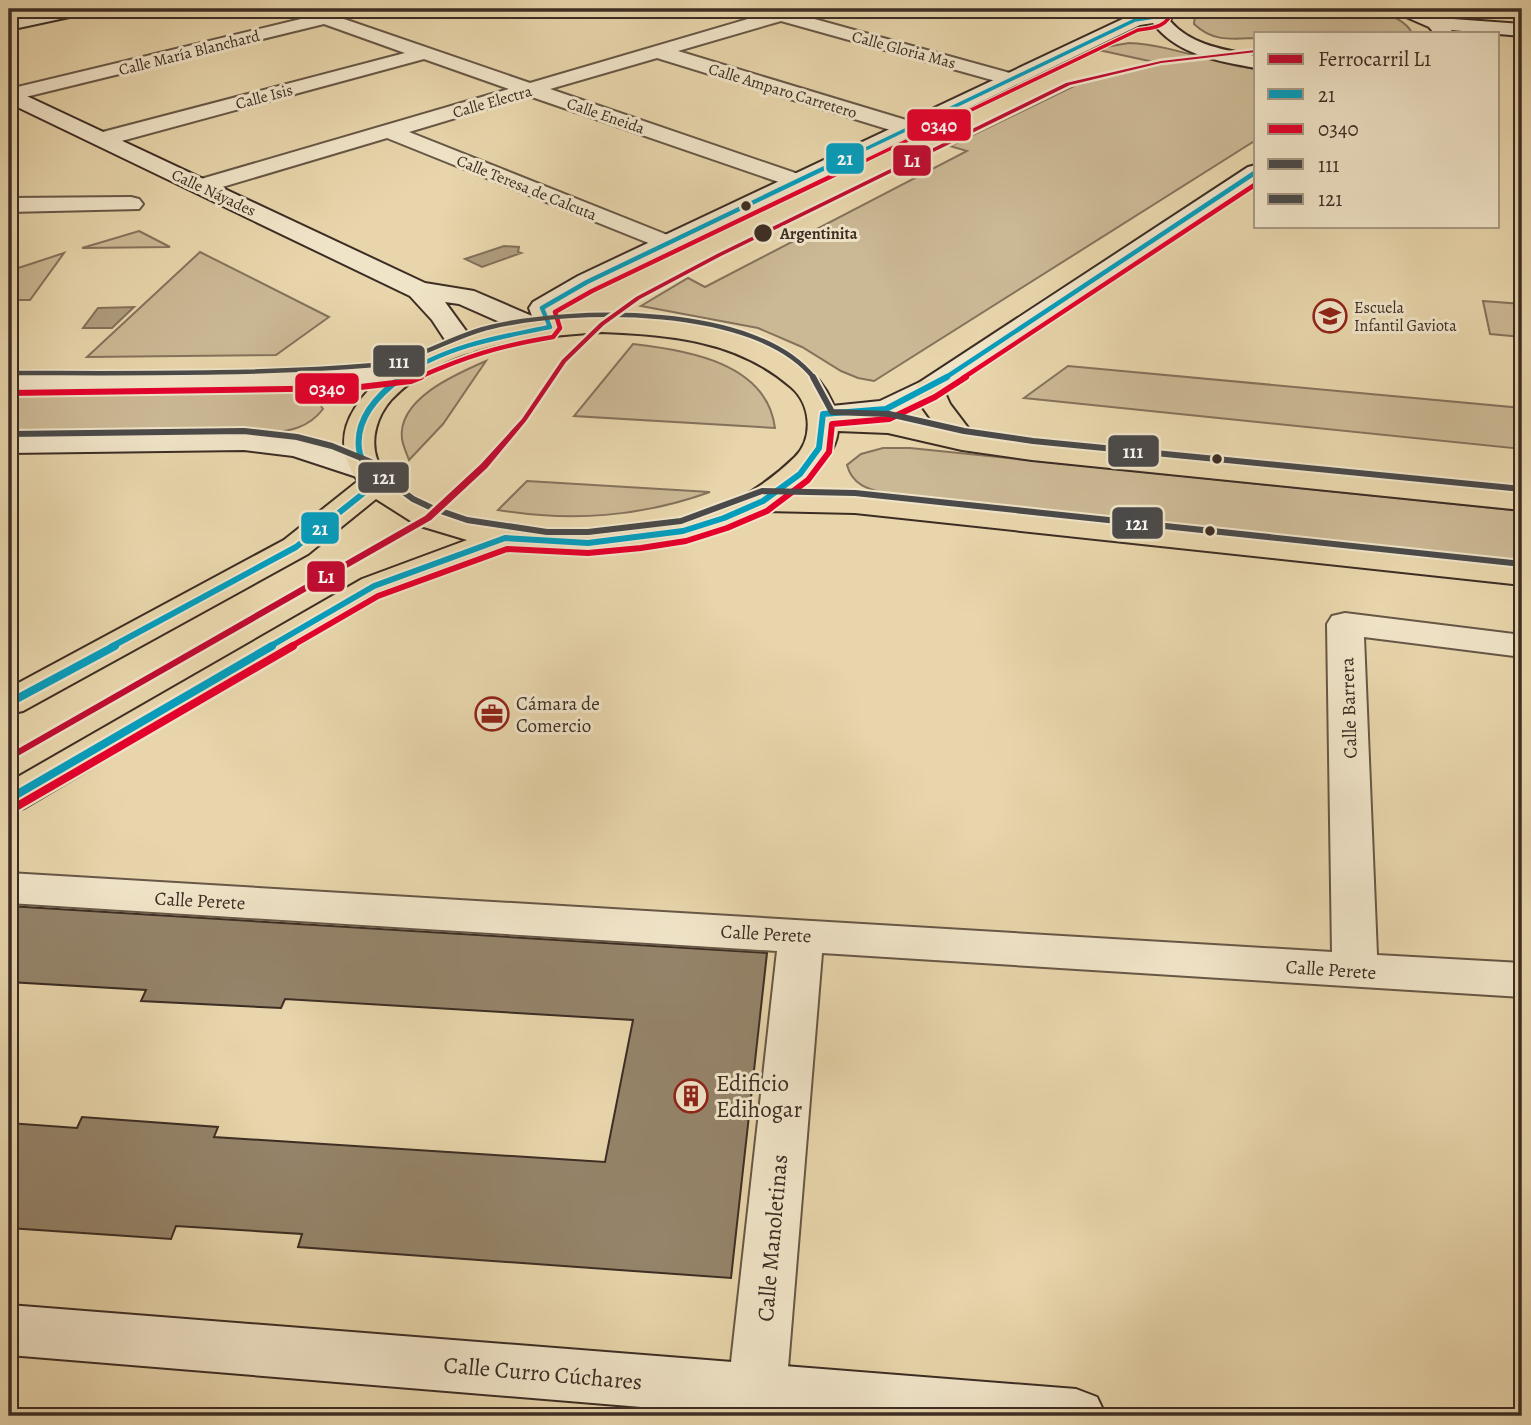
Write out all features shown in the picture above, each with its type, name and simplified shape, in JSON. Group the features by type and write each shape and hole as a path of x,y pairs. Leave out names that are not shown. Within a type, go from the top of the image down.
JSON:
{"main road":[{"path":"602,324 646,325 728,341 764,354 793,372 813,392 823,418 819,448 800,474 763,501 714,521 639,538 588,543 505,538 464,530 408,508 370,477 358,453 358,436 364,415 380,394 409,371 463,346 545,328 602,324"},
{"path":"930,388 936,405 962,441"},
{"path":"823,418 888,424 962,441 1032,451 1522,500"},
{"path":"9,703 296,547 370,477"},
{"path":"763,501 855,503 1522,575"},
{"path":"9,799 374,586 505,538"}],"street":[{"path":"9,25 82,9"},
{"name":"Calle Eneida","path":"297,9 796,181"},
{"name":"Calle Gloria Mas","path":"757,9 792,12 1010,79"},
{"path":"1403,9 1433,20 1522,30"},
{"name":"Calle María Blanchard","path":"10,95 357,11"},
{"path":"545,328 542,308 587,282 1135,20 1162,11 1167,30 1181,40 1217,54 1254,62"},
{"name":"Calle Electra","path":"202,186 792,12"},
{"name":"Calle Amparo Carretero","path":"659,52 908,128"},
{"name":"Calle Isis","path":"103,139 426,53"},
{"name":"Calle Náyades","path":"10,95 419,290 465,297 545,328"},
{"name":"Calle Teresa de Calcuta","path":"388,131 666,243"},
{"path":"823,418 886,409 930,388 1254,173"},
{"path":"9,205 131,204"},
{"path":"465,297 587,282"},
{"name":"Calle Náyades","path":"419,290 443,315 463,346"},
{"path":"9,383 271,381 351,378 409,371"},
{"path":"9,444 244,441 295,447 370,477"},
{"name":"Calle Barrera","path":"1355,970 1345,624 1522,646"},
{"name":"Calle Perete","path":"9,888 801,934 1522,980"},
{"name":"Calle Manoletinas","path":"756,1404 801,934"},
{"name":"Calle Curro Cúchares","path":"9,1330 756,1404 1076,1416"}],"shaded area":[{"path":"1203,9 1372,9 1400,21 1411,32 1254,32 1254,38 1223,38 1201,30 1194,24 1195,15"},
{"path":"1129,43 1145,44 1254,69 1254,141 874,381 841,371 802,347 758,328 641,306 688,278 705,287 967,151 950,146 1076,85 1163,64 1094,49"},
{"path":"139,231 170,247 82,248"},
{"path":"504,246 519,247 518,252 521,253 482,267 465,259"},
{"path":"200,252 329,317 276,355 87,357"},
{"path":"64,253 30,300 9,300 9,271"},
{"path":"1483,301 1522,304 1522,337 1490,334"},
{"path":"134,307 112,328 83,328 98,308"},
{"path":"633,344 700,356 741,374 757,388 769,406 775,428 574,416"},
{"path":"486,361 443,424 409,460 402,439 403,425 418,400 445,381"},
{"path":"1068,366 1522,408 1522,449 1024,398"},
{"path":"281,390 311,396 323,409 304,425 265,434 9,436 9,392"},
{"path":"883,448 910,448 1522,511 1522,564 894,496 871,490 859,483 847,465 861,454"},
{"path":"527,481 710,492 658,507 606,515 552,516 498,510"}],"building":[{"name":"Edificio Edihogar","path":"9,906 767,953 731,1278 298,1247 302,1234 176,1226 171,1239 9,1228 9,1123 77,1128 82,1117 218,1127 214,1137 605,1162 633,1020 285,999 281,1008 141,1001 146,990 9,982"}],"rail line":[{"name":"L1","path":"9,758 428,518 484,466 524,420 564,361 602,324 638,298 719,255 1068,84 1161,62 1254,51"}],"transit line":[{"name":"21","path":"9,703 296,547 375,484 359,450 360,434 368,410 385,389 409,372 467,347 550,327 542,308 587,282 1135,20 1161,16 1163,10 1160,9"},
{"name":"0340","path":"9,393 352,388 411,381 467,356 500,346 553,337 560,328 555,312 592,291 1138,30 1161,26 1169,20 1173,9"},
{"name":"21","path":"9,799 374,586 505,538 588,543 639,538 683,531 724,518 763,501 800,474 819,448 823,414 886,409 930,388 1254,173"},
{"name":"0340","path":"14,808 378,596 507,549 588,553 641,548 686,541 767,511 808,480 829,452 832,424 889,419 935,397 1254,185"},
{"name":"111","path":"9,373 240,372 379,365 407,359 470,332 493,326 578,315 630,315 684,320 735,331 779,349 813,376 832,412 889,414 964,431 1033,441 1522,489"},
{"name":"121","path":"9,434 244,431 297,437 332,446 371,462 383,477 413,499 432,508 467,520 547,532 588,532 681,521 762,491 855,493 1522,564"}],"place":[{"name":"Argentinita","path":"763,233"},
{"name":"Escuela Infantil Gaviota","path":"1330,316"},
{"name":"Cámara de Comercio","path":"492,714"},
{"name":"Edificio Edihogar","path":"691,1096"}]}
